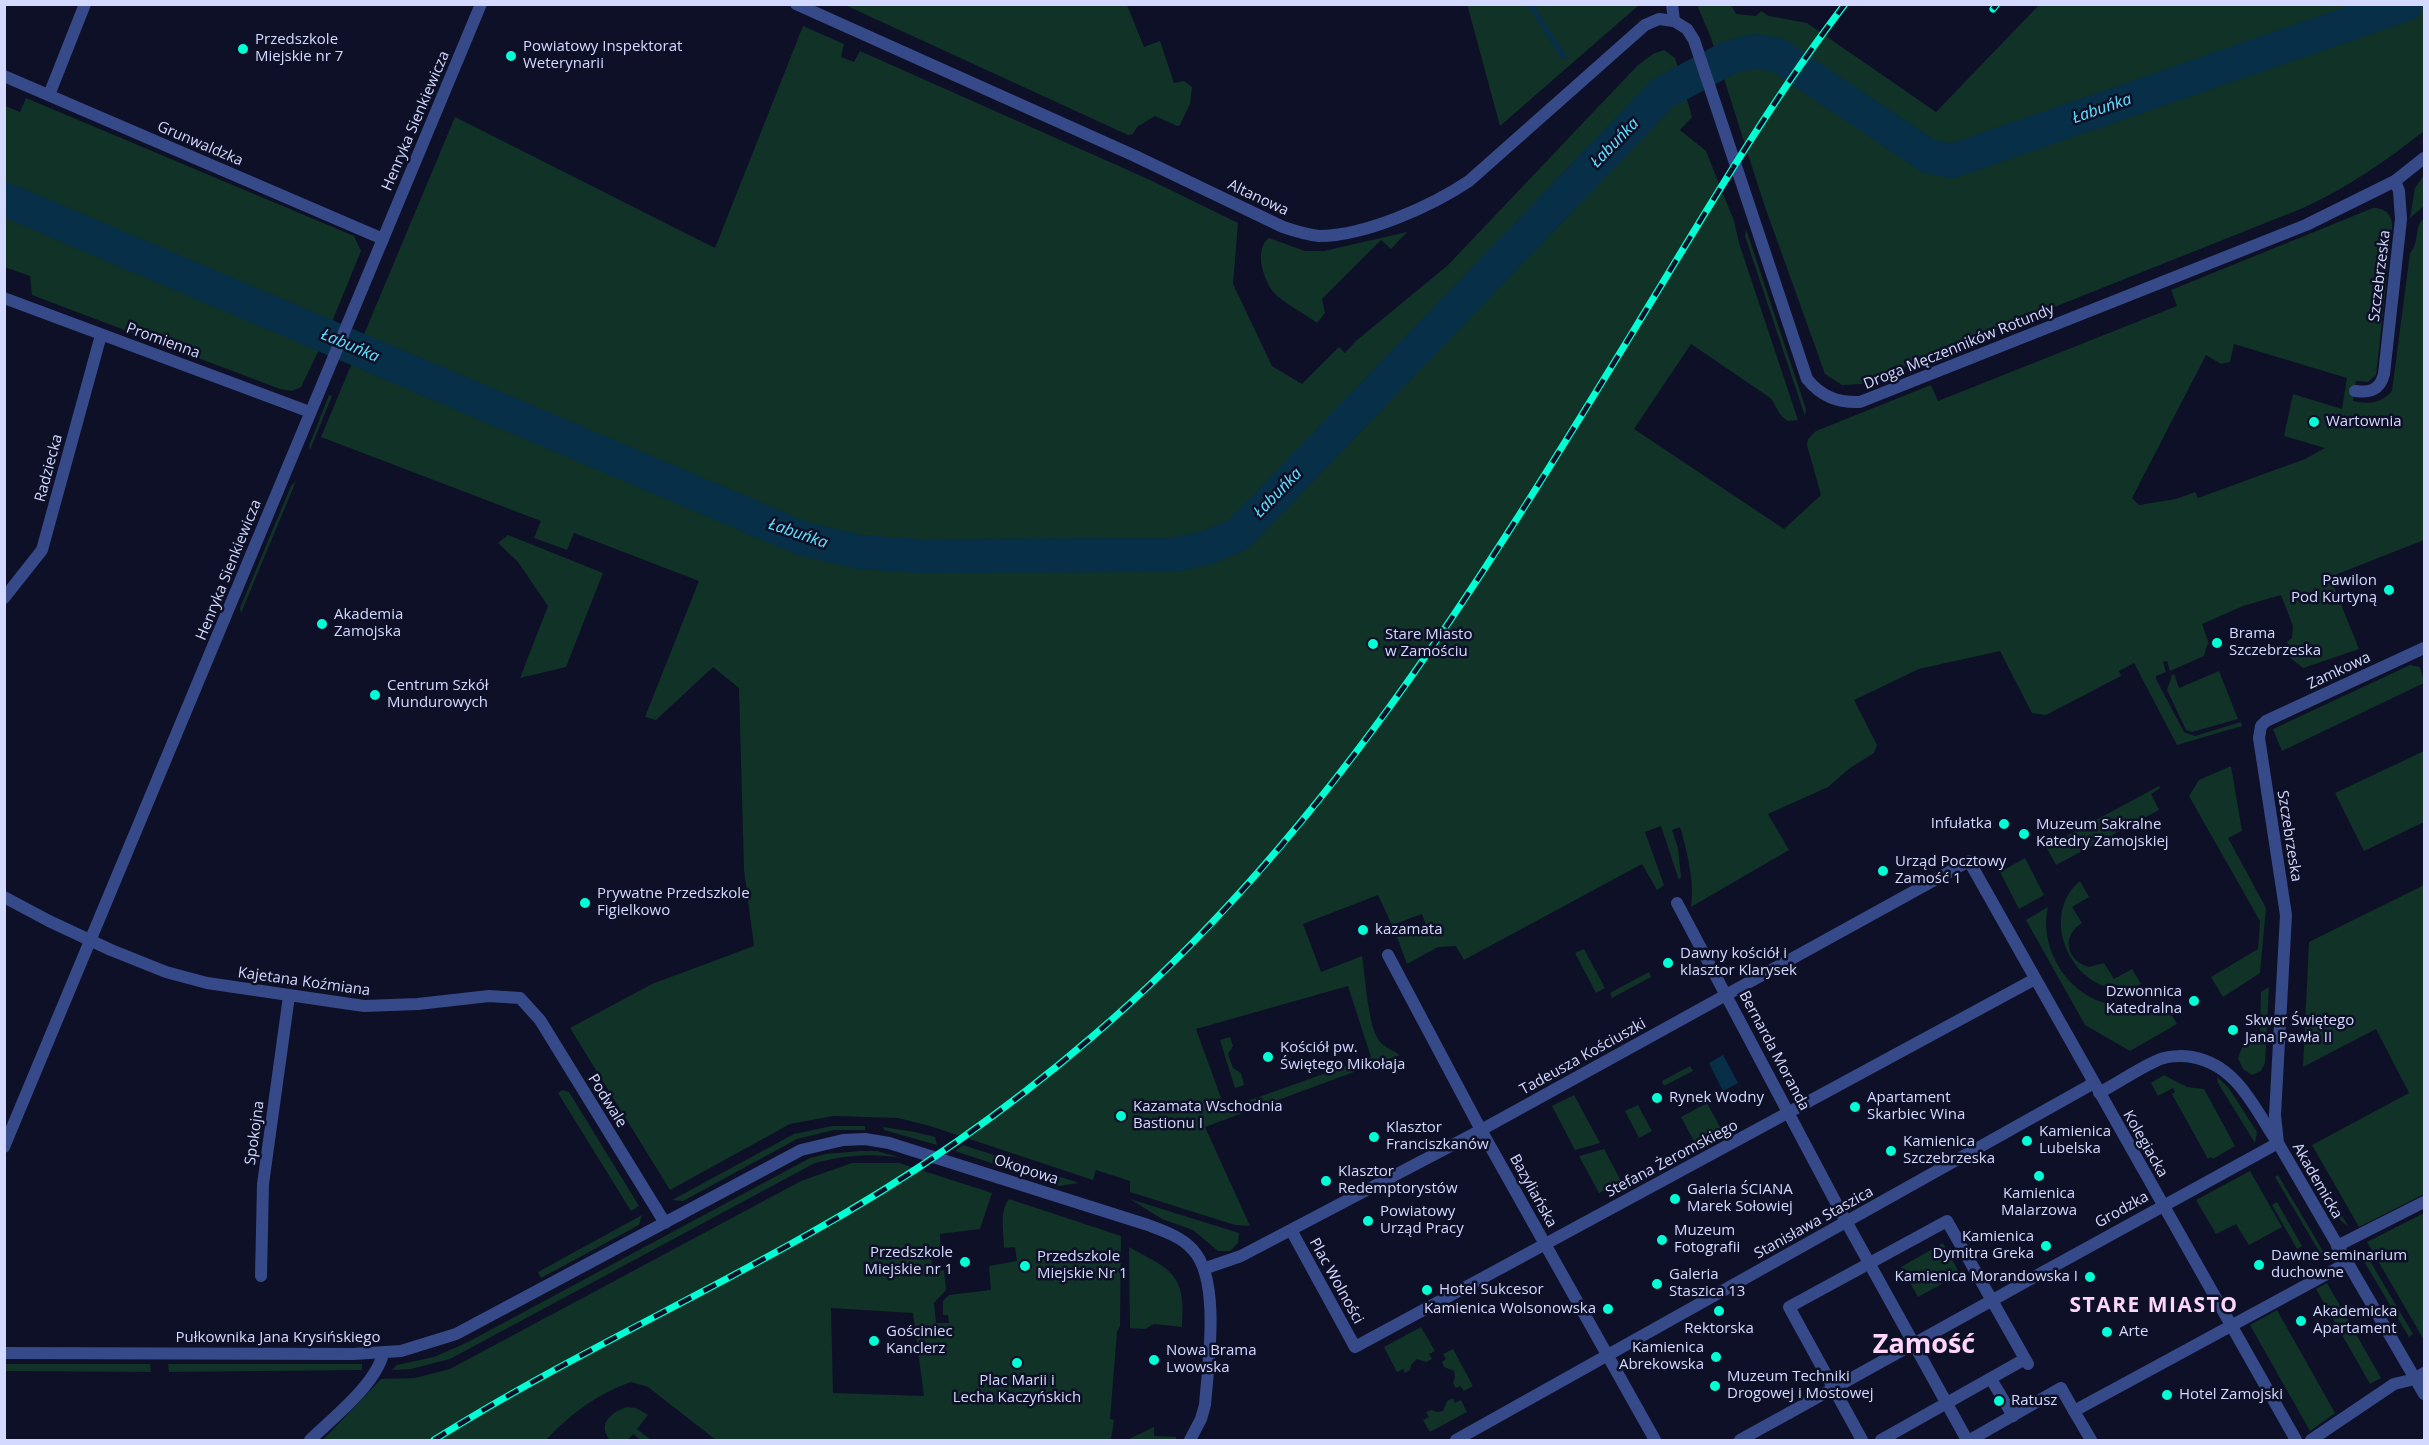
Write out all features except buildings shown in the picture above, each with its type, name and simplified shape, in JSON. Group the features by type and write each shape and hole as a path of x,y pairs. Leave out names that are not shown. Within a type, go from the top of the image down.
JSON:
{"street":[{"path":"49,95 85,4"},
{"name":"Altanowa","path":"796,4 1135,156 1283,227 1321,236 1338,234 1414,212 1449,195 1477,174 1645,25 1659,19 1674,21"},
{"path":"1672,4 1674,21"},
{"name":"Henryka Sienkiewicza","path":"4,1147 92,942 350,319 476,6"},
{"name":"Droga Męczenników Rotundy","path":"1674,21 1687,29 1698,50 1806,379 1823,394 1842,402 1860,402 2276,237 2333,213 2395,181"},
{"name":"Grunwaldzka","path":"4,76 383,239"},
{"path":"2395,181 2424,158"},
{"name":"Szczebrzeska","path":"2355,391 2367,393 2374,390 2382,381 2384,374 2401,219 2399,191 2395,181"},
{"name":"Promienna","path":"4,298 310,412"},
{"name":"Radziecka","path":"4,598 42,550 101,335"},
{"name":"Zamkowa","path":"2266,722 2424,648"},
{"name":"Szczebrzeska","path":"2266,722 2259,732 2259,745 2284,897 2285,958"},
{"name":"Kolegiacka","path":"1969,861 2296,1440"},
{"name":"Tadeusza Kościuszki","path":"1206,1268 1241,1256 1481,1130 1969,861"},
{"name":"Kajetana Koźmiana","path":"4,897 92,942 185,978 288,996 364,1006 418,1004 489,996 520,998"},
{"name":"Bernarda Moranda","path":"1677,903 1869,1263 1968,1440"},
{"name":"Bazyliańska","path":"1388,954 1481,1130 1655,1440"},
{"name":"Akademicka","path":"2285,958 2276,1104 2278,1143 2347,1263 2420,1376 2424,1394"},
{"name":"Stefana Żeromskiego","path":"1355,1347 2035,979"},
{"name":"Spokojna","path":"261,1276 263,1184 288,996"},
{"name":"Podwale","path":"520,998 540,1020 665,1223"},
{"name":"Stanisława Staszica","path":"1456,1440 1845,1218 2096,1088 2158,1059 2184,1056 2202,1059 2225,1069 2239,1083 2278,1143"},
{"name":"Okopowa","path":"665,1223 801,1150 832,1141 865,1139 919,1151 1148,1225 1192,1248 1206,1268"},
{"name":"Grodzka","path":"1740,1440 2278,1143"},
{"path":"2337,1246 2424,1202"},
{"path":"1862,1440 1789,1307 1947,1221 2026,1362 1881,1440"},
{"name":"Pułkownika Jana Krysińskiego","path":"4,1353 382,1354 417,1348 456,1334 665,1223"},
{"name":"Plac Wolności","path":"1291,1230 1355,1347"},
{"path":"2074,1411 2347,1263"},
{"path":"1190,1440 1198,1428 1204,1404 1210,1304 1206,1268"},
{"path":"310,1440 360,1389 377,1367 382,1354"},
{"path":"2311,1440 2394,1384 2420,1376"},
{"path":"1991,1379 2013,1416"},
{"path":"1968,1440 2061,1388 2091,1440"}],"green space":[{"path":"1467,4 1639,4 1639,5 1500,126"},
{"path":"845,5 1127,5 1144,47 1160,41 1174,83 1184,81 1192,87 1190,104 1180,125 1177,126 1155,116 1137,127 1133,134 1128,135"},
{"path":"1697,5 1731,5 1736,14 1756,16 1761,11 1769,16 1807,23 1936,112 2039,5 2424,5 2424,131 2366,173 2303,208 1861,384 1842,385 1825,374 1764,204 1711,38"},
{"path":"803,26 844,44 841,57 854,62 860,51 1148,179 1238,223 1233,284 1272,366 1302,384 1339,347 1345,353 1356,341 1448,265 1638,65 1653,54 1664,50 1675,58 1692,117 1680,130 1706,151 1734,221 1739,243 1798,420 1788,421 1779,413 1769,397 1691,344 1634,429 1784,529 1821,495 1807,445 1808,439 1816,431 1931,385 1938,401 2177,306 2171,290 2373,208 2378,208 2388,214 2392,221 2392,230 2376,375 2368,382 2356,381 2353,401 2374,402 2392,391 2410,253 2424,218 2424,540 2330,577 2359,649 2303,668 2288,656 2290,651 2287,642 2292,638 2293,626 2281,595 2243,606 2202,624 2209,644 2204,656 2170,671 2167,661 2163,662 2166,672 2156,676 2156,679 2184,732 2195,736 2241,722 2242,726 2177,745 2134,663 2119,671 2121,676 2046,715 2032,713 2000,651 1919,669 1854,700 1877,745 1874,753 1850,768 1828,787 1768,814 1789,850 1691,907 1691,877 1680,827 1672,830 1678,848 1681,877 1679,880 1661,826 1645,832 1664,885 1657,890 1642,864 1464,960 1456,946 1438,947 1407,964 1397,937 1422,931 1426,925 1422,914 1392,925 1378,895 1303,924 1321,972 1362,956 1374,1030 1381,1043 1400,1055 1205,1127 1250,1226 1235,1225 1130,1192 1130,1181 1096,1170 1093,1180 930,1126 898,1118 833,1116 790,1124 670,1190 570,1028 652,984 754,946 744,870 739,688 713,667 656,720 645,717 699,581 574,533 567,550 534,538 541,521 321,437 455,117 715,248","holes":["2234,344 2347,378 2342,409 2293,394 2284,436 2325,448 2305,459 2198,498 2195,492 2176,499 2139,505 2132,498 2206,355 2221,364 2230,362","1348,986 1371,1057 1225,1109 1196,1029"]},
{"path":"26,98 354,236 361,251 329,329 301,387 292,391 280,389 32,295 30,276 4,267 5,106 20,112"},
{"path":"2424,175 2424,206 2410,218 2415,188"},
{"path":"1746,229 1806,409 1805,416 1745,236"},
{"path":"1407,232 1391,249 1381,240 1322,299 1325,313 1317,323 1274,293 1264,273 1262,250 1269,238 1305,251 1324,251"},
{"path":"329,395 332,396 310,450 309,446"},
{"path":"296,481 241,613 240,608 291,486"},
{"path":"508,535 603,573 566,667 520,678 548,606 518,562 498,543"},
{"path":"2410,665 2420,667 2424,683 2282,751 2273,729"},
{"path":"2219,671 2238,719 2192,732 2186,730 2167,690 2172,675 2174,674 2179,688"},
{"path":"2424,751 2424,822 2364,851 2335,793"},
{"path":"2231,766 2242,831 2228,838 2266,908 2260,973 2223,997 2211,977 2258,949 2260,921 2189,796 2199,780"},
{"path":"2159,786 2160,788 2151,794 2159,810 2056,865 2046,847"},
{"path":"2025,858 2044,895 2019,909 2000,872"},
{"path":"2080,881 2089,897 2072,907 2082,923 2071,934 2069,947 2071,953 2081,964 2089,967 2104,963 2114,979 2132,969 2141,984 2120,989 2100,984 2084,973 2071,957 2063,938 2061,918 2066,898"},
{"path":"2424,885 2424,1194 2359,1227 2312,1145 2409,1093 2376,1029 2303,1067 2309,942"},
{"path":"2048,907 2046,925 2055,960 2077,988 2092,998 2109,1004 2127,1005 2134,1016 2163,1001 2177,1024 2130,1051 2085,1025 2026,920"},
{"path":"1584,949 1605,988 1596,993 1575,953"},
{"path":"1649,972 1651,977 1612,998 1610,993"},
{"path":"2269,987 2265,1063 2261,1071 2252,1075 2243,1069 2238,1058 2243,1045 2260,1032 2261,992"},
{"path":"1230,1037 1233,1046 1228,1054 1233,1068 1241,1073 1244,1085 1235,1088 1220,1040"},
{"path":"1690,1066 1693,1071 1664,1086 1662,1081"},
{"path":"2164,1075 2187,1087 2204,1089 2235,1146 2213,1159 2211,1157 2208,1159 2172,1094 2175,1092 2173,1088 2158,1096 2151,1083"},
{"path":"2217,1077 2228,1087 2257,1132 2255,1143 2218,1083"},
{"path":"562,1090 569,1092 639,1206 631,1211 558,1093"},
{"path":"1574,1095 1600,1143 1575,1150 1552,1106"},
{"path":"1707,1103 1721,1129 1695,1143 1681,1117"},
{"path":"1638,1105 1652,1131 1639,1138 1625,1111"},
{"path":"832,1126 865,1126 865,1130 834,1130 797,1139 683,1201 672,1200 794,1134"},
{"path":"883,1127 935,1137 937,1145 884,1130"},
{"path":"963,1145 1025,1165 1028,1169 1027,1175 955,1151"},
{"path":"1604,1149 1621,1181 1599,1193 1579,1156"},
{"path":"877,1151 902,1158 858,1156 815,1163 450,1359 411,1369 392,1370 397,1365 434,1357 468,1342 810,1158"},
{"path":"2305,1161 2310,1161 2348,1226 2341,1221"},
{"path":"852,1163 899,1163 992,1193 980,1229 940,1234 941,1253 931,1255 933,1272 944,1270 946,1290 934,1303 936,1323 949,1323 948,1315 943,1315 943,1301 949,1295 991,1290 989,1266 1017,1261 1015,1247 1004,1248 1003,1216 1009,1199 1121,1236 1120,1326 1117,1332 1110,1419 1114,1420 1111,1440 716,1440 648,1387 631,1382 607,1392 585,1406 546,1440 323,1440 381,1379 415,1378 450,1369 801,1181","holes":["831,1308 913,1313 924,1396 833,1393"]},
{"path":"2250,1171 2282,1227 2249,1245 2236,1224 2216,1234 2196,1200"},
{"path":"1046,1172 1079,1183 1059,1186 1038,1178 1041,1173"},
{"path":"2278,1175 2327,1258 2326,1263 2275,1177"},
{"path":"1130,1199 1239,1233 1238,1243 1230,1251 1218,1251 1193,1230 1162,1219"},
{"path":"2277,1202 2302,1246 2297,1249 2272,1205"},
{"path":"2424,1213 2424,1340 2367,1242"},
{"path":"642,1215 639,1225 541,1278 538,1272"},
{"path":"1943,1243 1960,1274 1918,1297 1901,1267"},
{"path":"1129,1247 1156,1262 1173,1276 1181,1295 1182,1327 1154,1324 1145,1329 1130,1328"},
{"path":"2363,1249 2413,1334 2409,1337 2362,1258"},
{"path":"2327,1283 2381,1378 2370,1384 2316,1289"},
{"path":"2277,1310 2335,1413 2310,1431 2250,1325"},
{"path":"1421,1327 1435,1351 1429,1354 1432,1359 1426,1362 1417,1359 1411,1365 1410,1370 1405,1373 1403,1369 1397,1372 1384,1347"},
{"path":"1453,1349 1473,1386 1464,1391 1460,1386 1456,1388 1453,1383 1454,1371 1444,1367 1442,1362 1446,1359 1443,1354"},
{"path":"5,1364 150,1364 151,1372 5,1371"},
{"path":"168,1364 362,1364 362,1370 169,1372"},
{"path":"1453,1398 1455,1403 1461,1400 1467,1412 1430,1432 1423,1420 1429,1417 1426,1412 1443,1411 1447,1401"},
{"path":"627,1407 636,1408 648,1415 637,1429 651,1440 641,1440 633,1434 628,1440 610,1440 606,1434 605,1424 611,1415"},
{"path":"1154,1427 1154,1436 1176,1437 1176,1439 1127,1440"}],"water":[{"path":"1723,1055 1738,1083 1723,1091 1709,1063"}],"waterway":[{"path":"1530,4 1563,56"},
{"name":"Łabuńka","path":"4,199 801,538 859,552 919,556 1173,555 1206,548 1239,534 1663,93 1730,57 1755,51 1778,55 1928,156 1952,161 2406,4"}],"railway":[{"path":"434,1440 525,1386 759,1262 881,1192 954,1144 1025,1092 1093,1036 1176,960 1253,878 1325,792 1393,703 1519,516 1762,122 1845,4"},
{"path":"1993,9 1997,4"}],"place":[{"name":"Przedszkole Miejskie nr 7","path":"243,49"},
{"name":"Powiatowy Inspektorat Weterynarii","path":"511,56"},
{"name":"Wartownia","path":"2314,422"},
{"name":"Pawilon Pod Kurtyną","path":"2389,590"},
{"name":"Akademia Zamojska","path":"322,624"},
{"name":"Brama Szczebrzeska","path":"2217,643"},
{"name":"Stare Miasto w Zamościu","path":"1373,644"},
{"name":"Centrum Szkół Mundurowych","path":"375,695"},
{"name":"Infułatka","path":"2004,824"},
{"name":"Muzeum Sakralne Katedry Zamojskiej","path":"2024,834"},
{"name":"Urząd Pocztowy Zamość 1","path":"1883,871"},
{"name":"Prywatne Przedszkole Figielkowo","path":"585,903"},
{"name":"kazamata","path":"1363,930"},
{"name":"Dawny kościół i klasztor Klarysek","path":"1668,963"},
{"name":"Dzwonnica Katedralna","path":"2194,1001"},
{"name":"Skwer Świętego Jana Pawła II","path":"2233,1030"},
{"name":"Kościół pw. Świętego Mikołaja","path":"1268,1057"},
{"name":"Rynek Wodny","path":"1657,1098"},
{"name":"Apartament Skarbiec Wina","path":"1855,1107"},
{"name":"Kazamata Wschodnia Bastionu I","path":"1121,1116"},
{"name":"Klasztor Franciszkanów","path":"1374,1137"},
{"name":"Kamienica Lubelska","path":"2027,1141"},
{"name":"Kamienica Szczebrzeska","path":"1891,1151"},
{"name":"Kamienica Malarzowa","path":"2039,1176"},
{"name":"Klasztor Redemptorystów","path":"1326,1181"},
{"name":"Galeria ŚCIANA Marek Sołowiej","path":"1675,1199"},
{"name":"Powiatowy Urząd Pracy","path":"1368,1221"},
{"name":"Muzeum Fotografii","path":"1662,1240"},
{"name":"Kamienica Dymitra Greka","path":"2046,1246"},
{"name":"Przedszkole Miejskie nr 1","path":"965,1262"},
{"name":"Dawne seminarium duchowne","path":"2259,1265"},
{"name":"Przedszkole Miejskie Nr 1","path":"1025,1266"},
{"name":"Kamienica Morandowska I","path":"2090,1277"},
{"name":"Galeria Staszica 13","path":"1657,1284"},
{"name":"Hotel Sukcesor","path":"1427,1290"},
{"name":"Kamienica Wolsonowska","path":"1608,1309"},
{"name":"Rektorska","path":"1719,1311"},
{"name":"Akademicka Apartament","path":"2301,1321"},
{"name":"Arte","path":"2107,1332"},
{"name":"Gościniec Kanclerz","path":"874,1341"},
{"name":"Kamienica Abrekowska","path":"1716,1357"},
{"name":"Nowa Brama Lwowska","path":"1154,1360"},
{"name":"Plac Marii i Lecha Kaczyńskich","path":"1017,1363"},
{"name":"Muzeum Techniki Drogowej i Mostowej","path":"1715,1386"},
{"name":"Hotel Zamojski","path":"2167,1395"},
{"name":"Ratusz","path":"1999,1401"}],"district":[{"name":"STARE MIASTO","path":"2154,1306"},
{"name":"Zamość","path":"1924,1345"}]}
